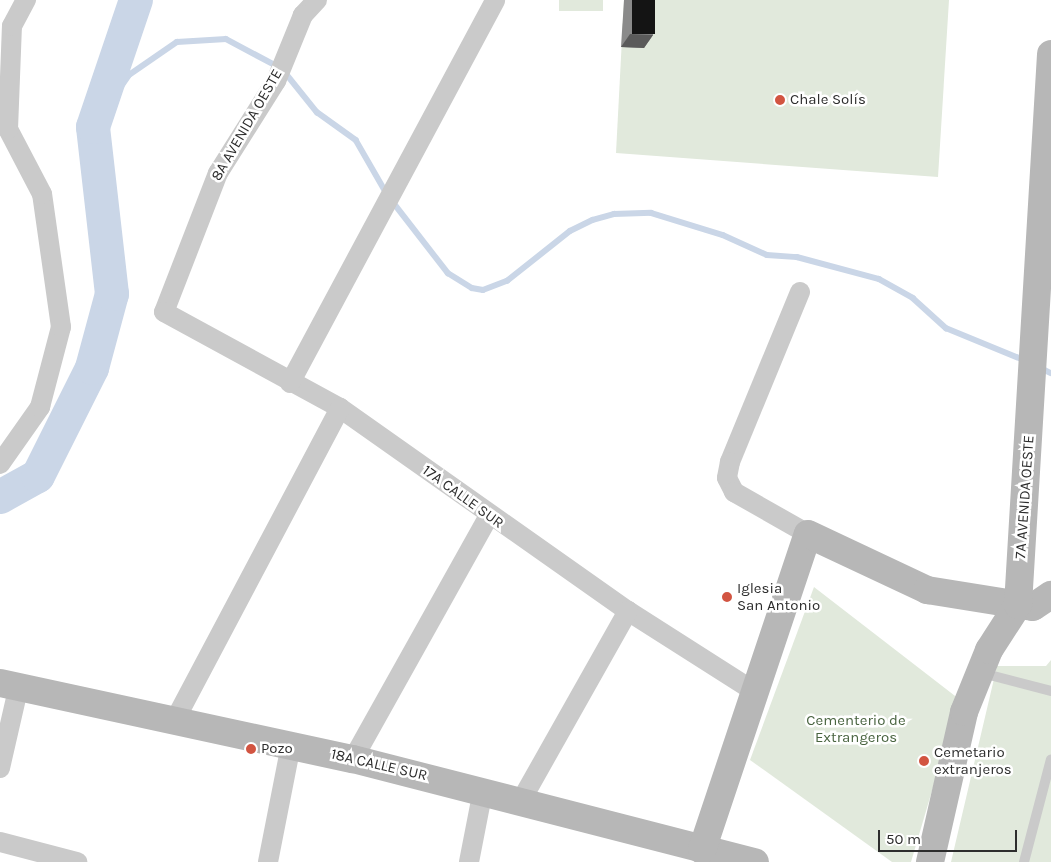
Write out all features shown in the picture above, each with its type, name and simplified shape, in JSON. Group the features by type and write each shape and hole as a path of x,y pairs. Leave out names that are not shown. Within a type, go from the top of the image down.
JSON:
{"street":[{"path":"0,464 40,407 61,327 42,194 4,130 12,26 26,0"},
{"name":"8A AVENIDA OESTE","path":"164,312 218,173 279,72 303,15 318,0"},
{"path":"290,383 397,190 495,0"},
{"name":"7A AVENIDA OESTE","path":"930,862 964,712 980,673 1018,605 1038,379 1051,54"},
{"path":"800,292 730,462 727,478 734,492 808,534 928,590 1033,607 1051,595"},
{"name":"17A CALLE SUR","path":"164,312 290,383 340,408 490,516 628,611 756,692"},
{"path":"176,718 340,408"},
{"path":"353,759 490,516"},
{"path":"702,850 808,534"},
{"path":"522,799 628,611"},
{"path":"0,768 10,684"},
{"name":"18A CALLE SUR","path":"10,684 176,718 522,799 745,861"},
{"path":"268,862 291,745"},
{"path":"469,862 483,790"},
{"path":"0,842 77,862"}],"lane":[{"path":"980,673 1051,691"},
{"path":"1024,862 1051,759"}],"green space":[{"path":"559,0 603,0 603,11 559,11"},
{"name":"Chale Solís","path":"624,0 949,0 938,177 616,153"},
{"name":"Cementerio de Extrangeros","path":"814,587 959,699 911,862 892,862 750,760"},
{"path":"1051,660 1051,862 951,862 997,666 1046,666"}],"building":[{"path":"632,0 655,0 655,34 632,34"}],"waterway":[{"path":"0,497 38,476 92,368 112,294 93,127 136,0"},
{"path":"93,127 129,75 177,42 226,39 277,66"},
{"path":"284,71 317,112 356,140 387,194"},
{"path":"393,202 448,273 472,288 483,290 507,281 570,231 593,220 614,214 651,213 723,235 767,255 797,257 879,279 913,298 946,328 1024,360"},
{"path":"1039,367 1051,373"}],"place":[{"name":"Chale Solís","path":"780,100"},
{"name":"Iglesia San Antonio","path":"727,597"},
{"name":"Pozo","path":"251,749"},
{"name":"Cemetario extranjeros","path":"924,761"}]}
